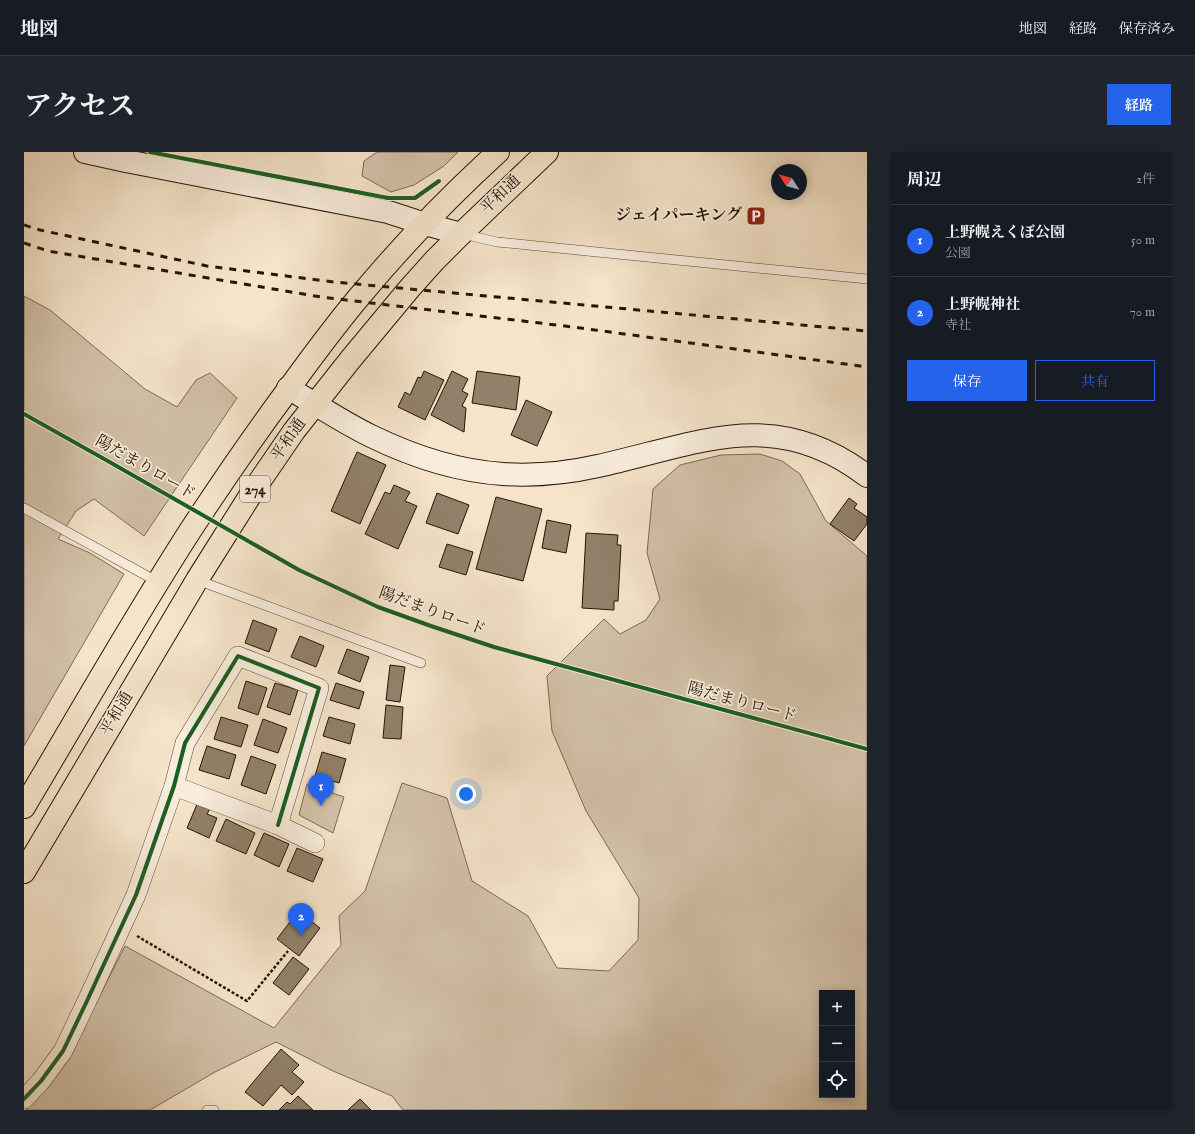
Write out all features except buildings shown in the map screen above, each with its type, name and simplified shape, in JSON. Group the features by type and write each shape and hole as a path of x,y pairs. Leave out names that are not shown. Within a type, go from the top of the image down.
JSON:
{"highway":[{"name":"平和通","path":"24,808 158,582 190,531 288,388 312,355 364,290 462,185 498,152"},
{"name":"平和通","path":"24,872 197,580 253,491 294,431 315,403 409,289 461,234 547,152"}],"street":[{"path":"85,152 127,157 388,212 461,234"},
{"path":"288,388 371,436 396,447 423,458 446,465 484,472 533,474 596,467 695,442 746,434 782,437 813,446 844,460 867,476"},
{"path":"24,1099 41,1081 63,1051 136,895 174,786 185,743 238,656 319,688 278,825"},
{"path":"174,786 278,825 315,843"}],"lane":[{"path":"461,234 497,242 867,279"},
{"path":"24,508 158,582"},
{"path":"197,580 421,663"},
{"path":"207,1110 214,1110"}],"path":[{"path":"121,927 247,1001 288,951"}],"shaded area":[{"path":"377,152 458,152 444,166 414,185 391,192 362,176 364,161"},
{"path":"24,296 50,310 145,389 177,407 196,380 210,373 237,398 144,536 94,499 76,511 58,539 90,553 124,574 24,746"},
{"path":"760,454 782,461 800,474 826,521 867,556 867,1110 403,1110 392,1096 333,1071 276,1042 215,1072 150,1110 26,1110 64,1066 125,946 274,1028 341,945 339,916 365,891 402,783 447,798 472,881 528,916 557,968 609,971 638,940 639,898 586,811 552,731 547,676 604,619 620,634 646,620 660,599 647,553 653,489 680,465 721,455"},
{"path":"307,784 344,797 333,833 299,815"}],"railway":[{"path":"24,225 40,230 207,266 334,282 867,331"},
{"path":"24,243 48,251 321,297 573,327 867,367"}],"cycle path":[{"path":"150,152 388,198 415,198 439,181"},
{"name":"陽だまりロード","path":"24,414 299,570 378,607 494,647 867,749"},
{"path":"24,1099 41,1081 63,1051 136,895 174,786 185,743 238,656 319,688 278,825"}],"place":[{"name":"ジェイパーキング","path":"756,216"},
{"name":"上野幌えくぼ公園","path":"321,806"},
{"name":"上野幌神社","path":"301,936"}]}
